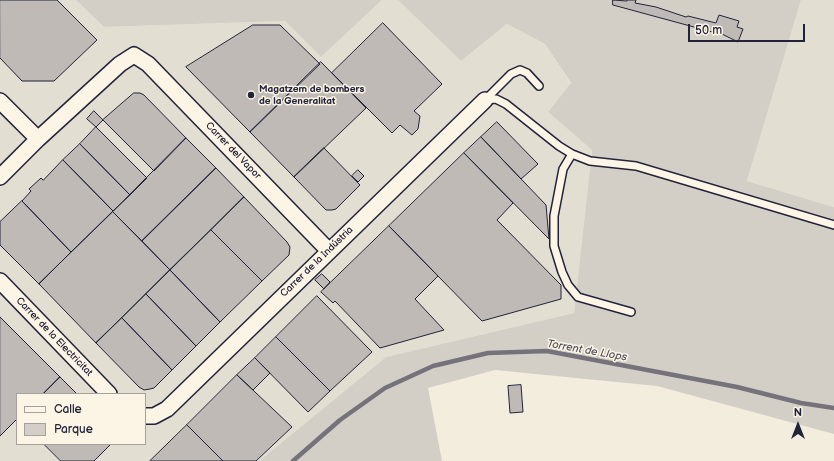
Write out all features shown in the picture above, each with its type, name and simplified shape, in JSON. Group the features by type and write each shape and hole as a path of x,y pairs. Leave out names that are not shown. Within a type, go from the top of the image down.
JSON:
{"street":[{"name":"Carrer del Vapor","path":"38,139 120,64 134,55 148,64 329,251"},
{"name":"Carrer de la Indústria","path":"146,416 154,416 167,410 485,100"},
{"path":"0,101 38,139 0,178"},
{"name":"Carrer de la Electricitat","path":"0,281 108,393"}],"lane":[{"path":"485,100 511,74 520,70 527,73 539,86"},
{"path":"485,100 496,99 506,104 559,146 572,154 590,161 636,166 834,225"},
{"path":"572,154 563,169 554,216 554,246 562,272 568,285 578,297 630,312"}],"shaded area":[{"path":"0,0 76,0 104,27 285,21 321,57 382,0 398,0 461,61 507,24 545,44 571,84 548,112 592,150 574,313 386,357 259,461 0,461"},
{"path":"801,0 834,0 834,207 747,181"}],"green space":[{"path":"76,0 382,0 321,57 285,21 104,27"},
{"path":"398,0 801,0 747,181 834,207 834,434 657,386 495,370 428,388 442,461 259,461 386,357 574,313 592,150 548,112 571,83 545,44 507,24 461,61"}],"building":[{"path":"0,0 57,0 97,40 54,81 22,81 0,58"},
{"path":"613,0 636,0 635,3 656,7 686,17 688,16 716,23 719,15 739,21 737,27 743,29 738,42 716,31 716,33 613,5"},
{"path":"383,23 442,84 414,111 420,116 418,129 412,135 400,125 392,133 332,73"},
{"name":"Magatzem de bombers de la Generalitat","path":"253,25 280,25 320,64 250,132 186,67"},
{"path":"321,62 366,108 294,177 250,132"},
{"path":"134,93 144,95 186,138 154,171 103,120"},
{"path":"94,111 103,120 96,127 87,119"},
{"path":"497,122 538,164 521,179 481,137"},
{"path":"96,127 147,178 130,195 80,144"},
{"path":"481,137 546,205 549,239 464,153"},
{"path":"186,138 216,168 142,241 113,212"},
{"path":"80,144 130,195 113,211 63,160"},
{"path":"324,148 360,185 336,209 332,210 326,210 294,177"},
{"path":"464,153 513,203 497,220 561,285 561,299 482,321 389,226"},
{"path":"63,160 113,211 71,252 22,201 31,191 29,189 41,178 43,180"},
{"path":"216,168 244,197 170,270 142,241"},
{"path":"358,170 364,176 358,182 352,176"},
{"path":"244,197 290,247 289,255 262,281 211,230"},
{"path":"22,201 71,252 39,284 0,245 0,222"},
{"path":"113,212 170,270 96,343 39,284"},
{"path":"389,226 438,276 415,299 444,330 380,348 335,301 333,303 321,292"},
{"path":"211,230 262,281 220,322 170,270"},
{"path":"170,270 220,322 196,346 146,294"},
{"path":"322,274 330,282 324,289 315,280"},
{"path":"146,294 196,346 172,370 122,318"},
{"path":"317,296 372,352 330,391 276,337"},
{"path":"0,317 60,377 44,393 16,393 16,420 0,436"},
{"path":"122,318 172,370 154,388 144,390 139,387 96,343"},
{"path":"276,337 330,391 308,412 255,358"},
{"path":"255,358 270,373 253,390 237,375"},
{"path":"237,375 292,427 256,461 223,461 187,425"},
{"path":"60,377 76,393 44,393"},
{"path":"521,385 523,412 510,413 508,386"},
{"path":"187,425 223,461 150,461"},
{"path":"45,445 110,445 94,461 61,461"}],"waterway":[{"name":"Torrent de Llops","path":"293,461 340,420 385,388 433,366 488,353 547,351 737,387 801,403 834,408"}],"place":[{"name":"Magatzem de bombers de la Generalitat","path":"251,95"}]}
